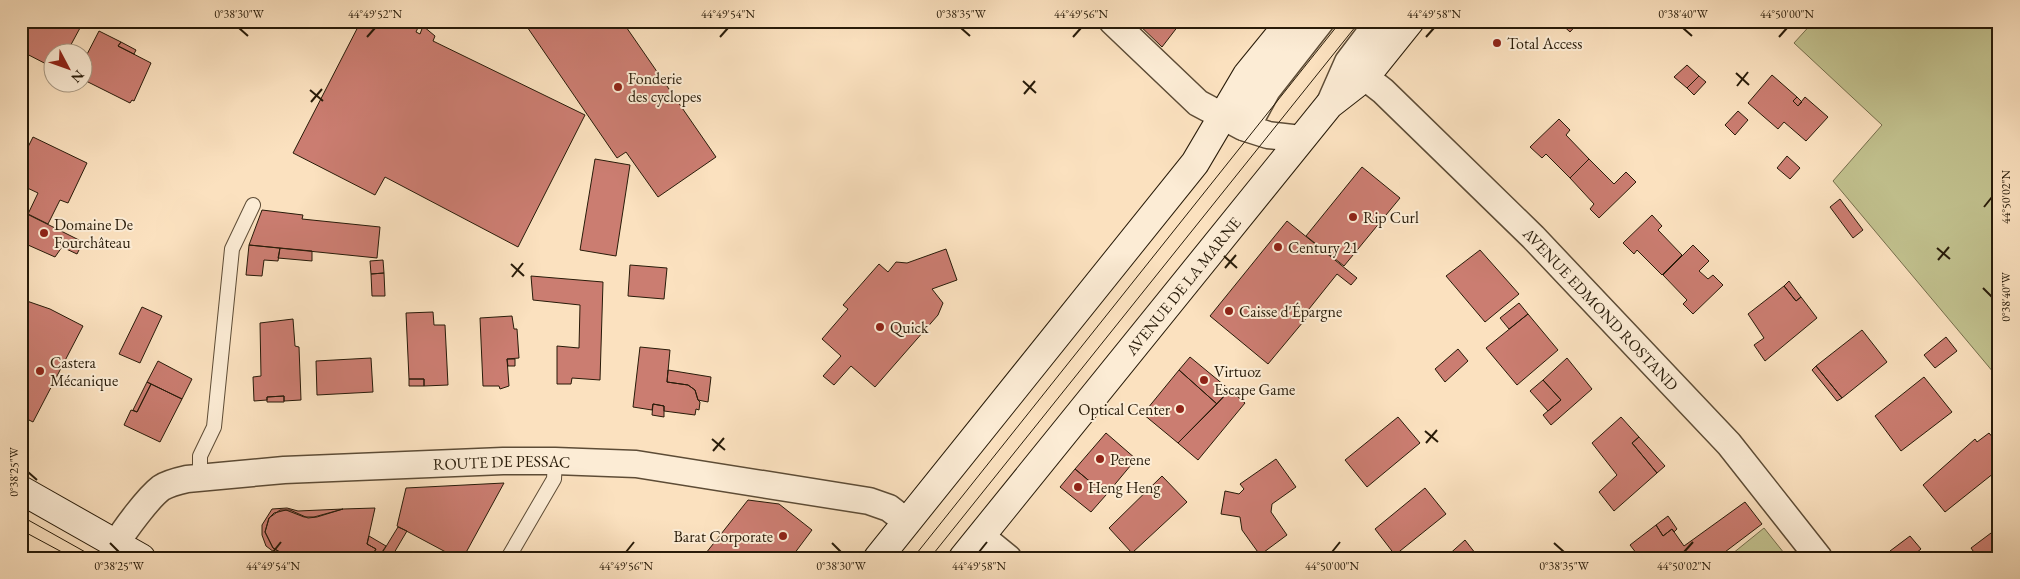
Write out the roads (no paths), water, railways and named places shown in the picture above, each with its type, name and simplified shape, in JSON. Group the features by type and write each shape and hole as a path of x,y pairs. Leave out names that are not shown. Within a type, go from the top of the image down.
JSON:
{"main road":[{"path":"878,558 1195,163 1234,122 1247,75 1291,21"},
{"name":"AVENUE DE LA MARNE","path":"963,558 1301,138 1329,105 1365,77 1410,21"},
{"path":"21,490 142,558"}],"street":[{"path":"1112,21 1198,102 1234,122 1268,135 1301,138"},
{"path":"1234,122 1267,90 1321,21"},
{"path":"1329,105 1348,62 1379,21"},
{"name":"AVENUE EDMOND ROSTAND","path":"1365,77 1383,91 1533,237 1729,444 1819,558"},
{"name":"ROUTE DE PESSAC","path":"116,544 160,489 173,482 294,470 503,461 636,464 856,499 889,508 907,522"},
{"path":"981,536 1008,558"}],"lane":[{"path":"200,478 200,456 214,427 232,249 253,205"},
{"path":"508,558 554,479 555,461"}],"tram line":[{"path":"913,558 1341,21"},
{"path":"930,558 1360,21"},
{"path":"21,516 96,558"},
{"path":"21,530 73,558"}],"place":[{"name":"Total Access","path":"1497,43"},
{"name":"Fonderie des cyclopes","path":"618,87"},
{"name":"Rip Curl","path":"1353,217"},
{"name":"Domaine De Fourchâteau","path":"44,233"},
{"name":"Century 21","path":"1278,247"},
{"name":"Caisse d'Épargne","path":"1229,311"},
{"name":"Quick","path":"880,327"},
{"name":"Castera Mécanique","path":"40,371"},
{"name":"Virtuoz Escape Game","path":"1204,380"},
{"name":"Optical Center","path":"1180,409"},
{"name":"Perene","path":"1100,459"},
{"name":"Heng Heng","path":"1078,487"},
{"name":"Barat Corporate","path":"783,536"}]}
